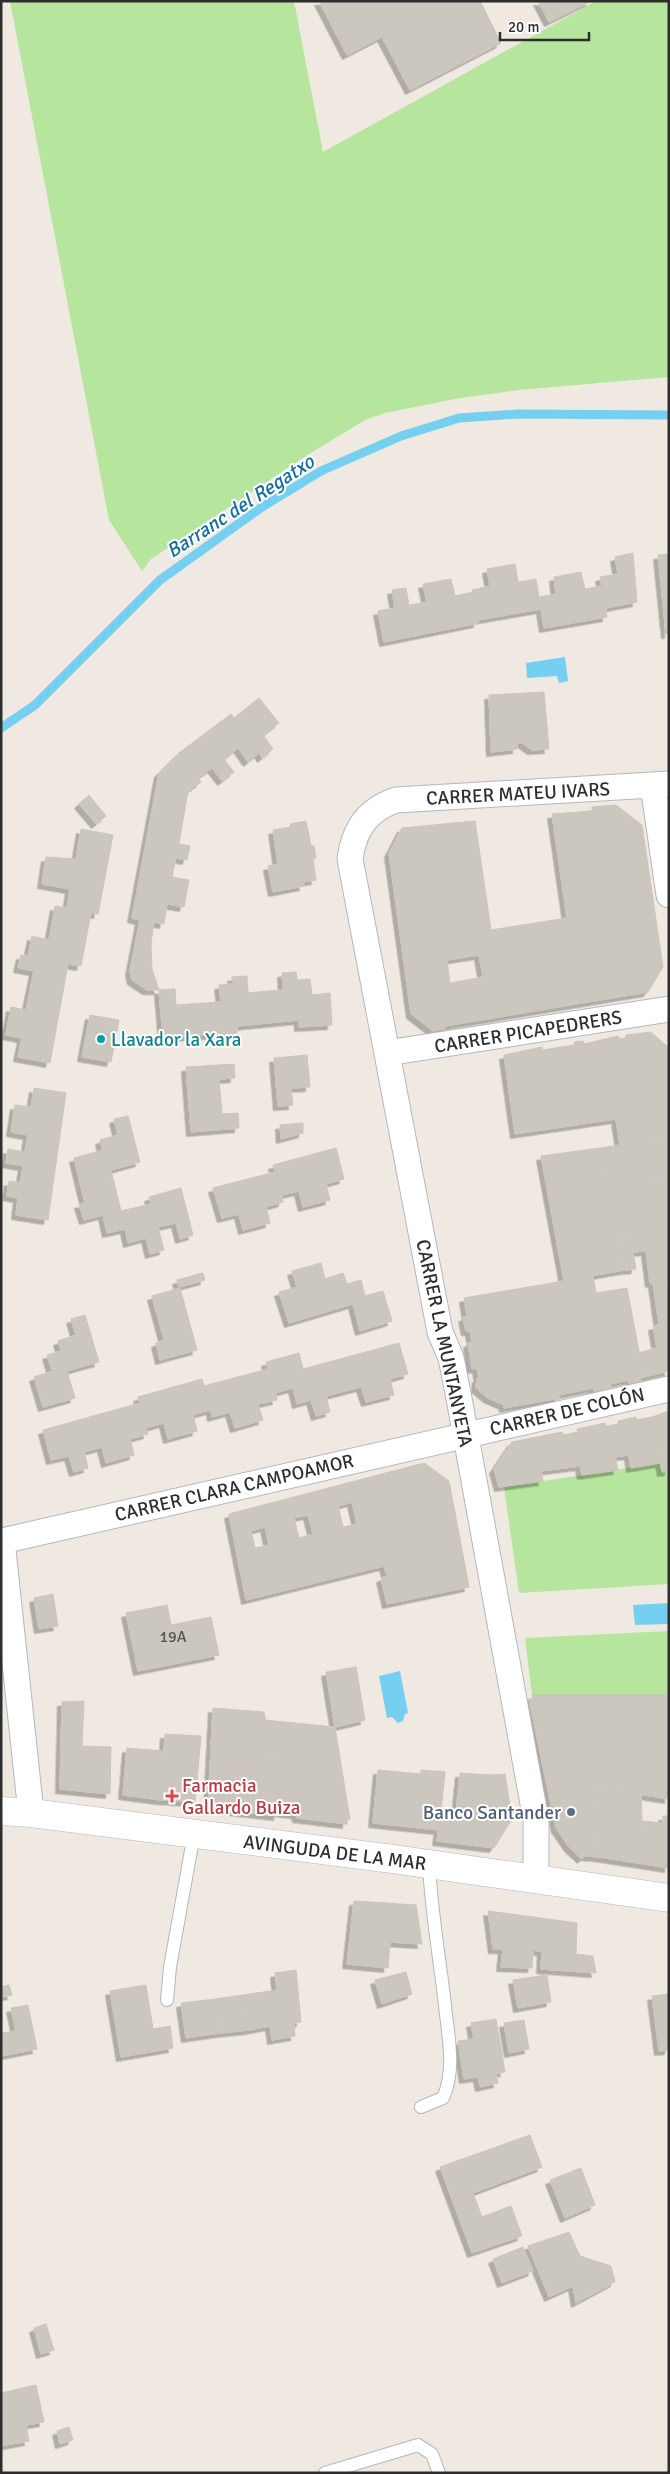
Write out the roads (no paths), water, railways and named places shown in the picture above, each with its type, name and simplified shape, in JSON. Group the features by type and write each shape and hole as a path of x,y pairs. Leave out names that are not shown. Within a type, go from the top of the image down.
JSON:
{"main road":[{"name":"AVINGUDA DE LA MAR","path":"1,1811 31,1812 429,1864 669,1898"}],"street":[{"name":"CARRER MATEU IVARS","path":"371,813 396,800 661,785"},
{"path":"661,785 669,895"},
{"name":"CARRER LA MUNTANYETA","path":"371,813 356,832 350,859 440,1332 451,1358 466,1434 536,1820 536,1880"},
{"name":"CARRER PICAPEDRERS","path":"387,1053 669,1009"},
{"name":"CARRER DE COLÓN","path":"466,1434 669,1388"},
{"name":"CARRER CLARA CAMPOAMOR","path":"2,1541 466,1434"},
{"path":"2,1541 31,1812"}],"lane":[{"path":"167,2000 170,1967 194,1834"},
{"path":"422,2107 443,2098 448,2086 450,2066 429,1864"},
{"path":"325,2473 339,2471 418,2445 432,2454 439,2473"}],"water":[{"path":"565,657 568,681 559,683 557,676 527,678 526,663"},
{"path":"669,1603 669,1624 635,1625 633,1605"},
{"path":"400,1671 408,1713 405,1714 403,1721 398,1723 392,1717 387,1718 379,1676"}],"waterway":[{"name":"Barranc del Regatxo","path":"1,728 35,705 160,580 262,507 321,471 401,436 459,418 518,414 669,415"}],"place":[{"name":"Llavador la Xara","path":"101,1039"},
{"name":"Farmacia Gallardo Buiza","path":"172,1796"},
{"name":"Banco Santander","path":"571,1812"}]}
